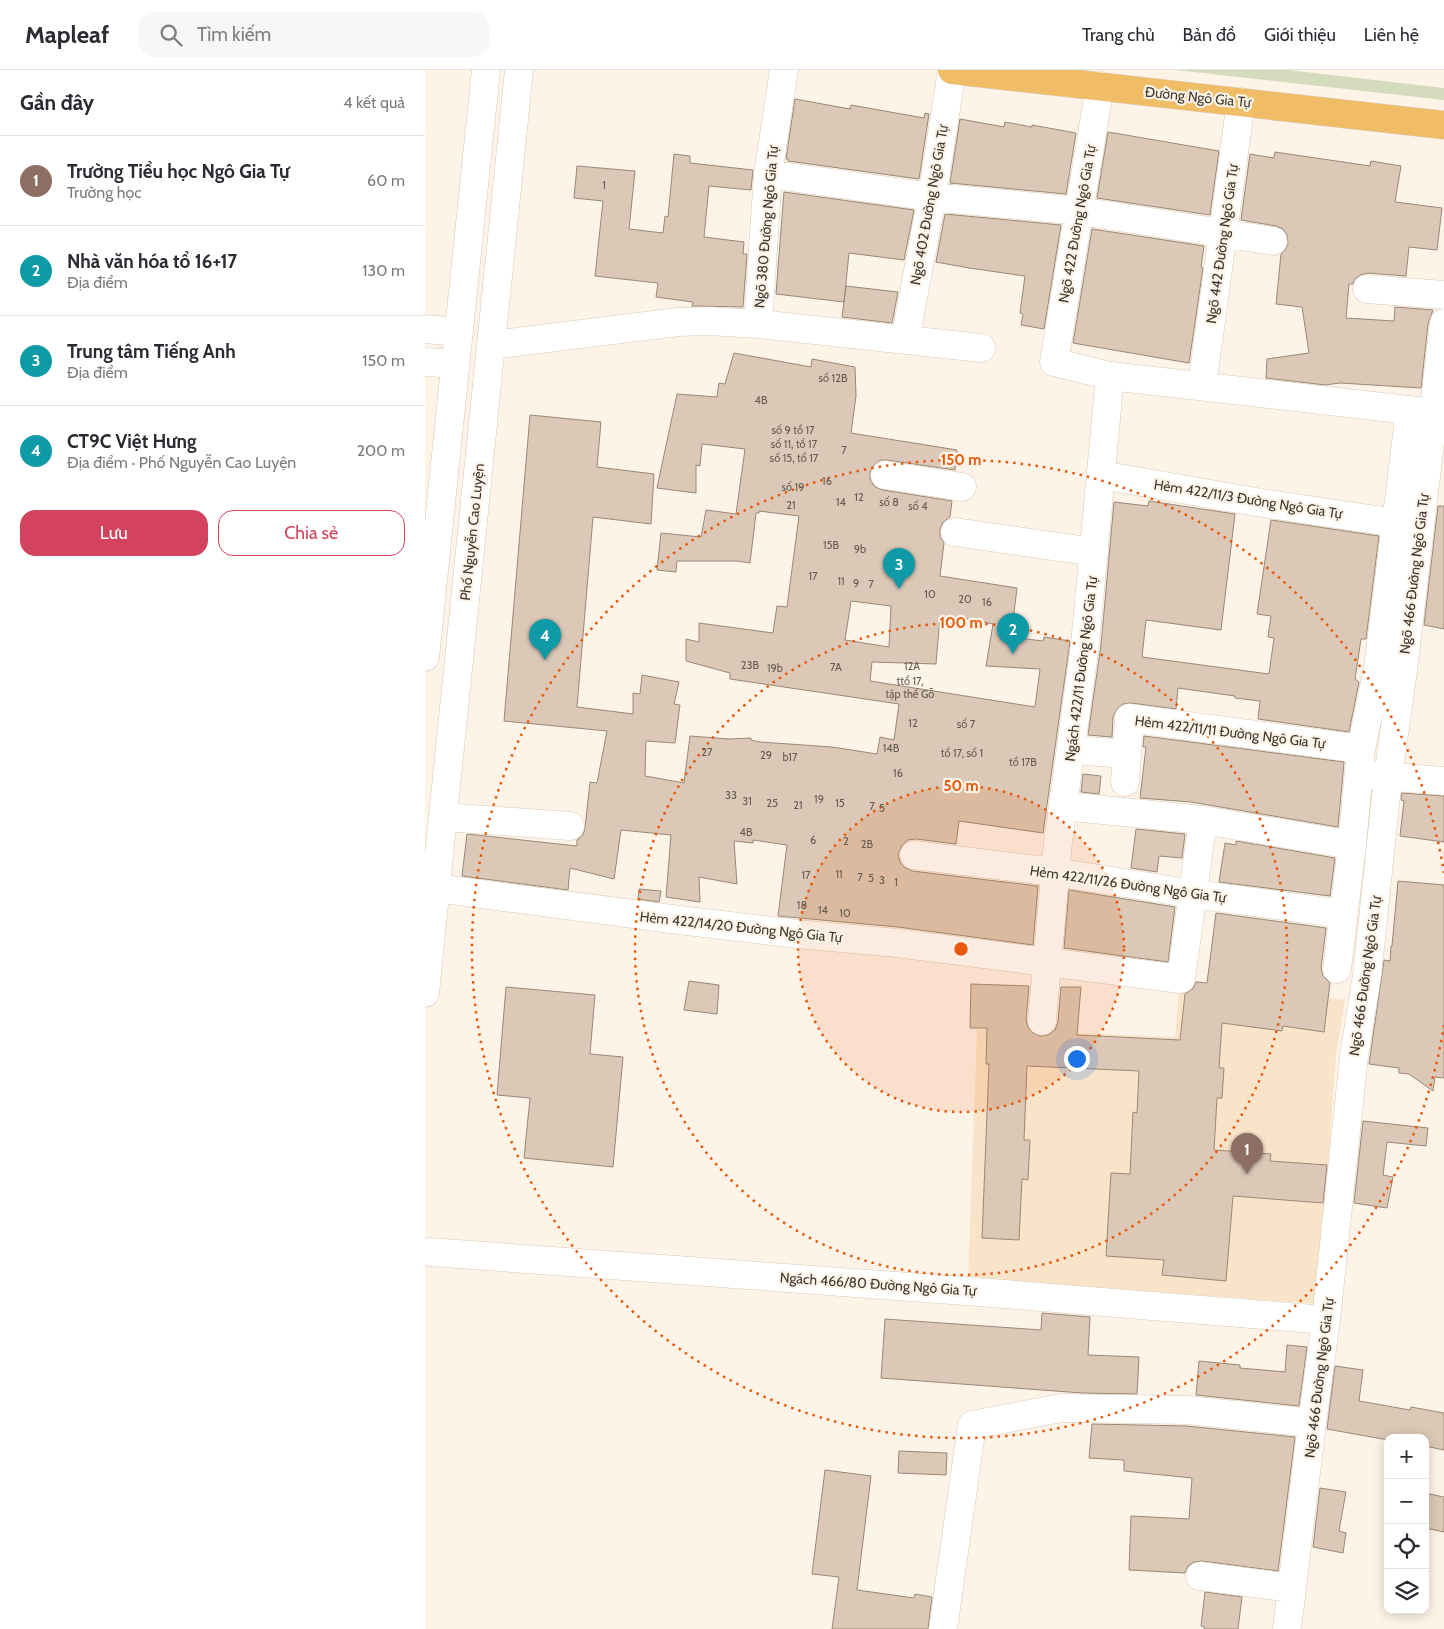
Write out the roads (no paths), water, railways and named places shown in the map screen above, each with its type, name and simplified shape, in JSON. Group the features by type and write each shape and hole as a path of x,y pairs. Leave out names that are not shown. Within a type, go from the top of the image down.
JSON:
{"main road":[{"name":"Đường Ngô Gia Tự","path":"952,70 1444,125"}],"street":[{"path":"425,657 486,70"},
{"name":"Phố Nguyễn Cao Luyện","path":"425,993 519,70"},
{"name":"Ngõ 380 Đường Ngô Gia Tự","path":"758,324 768,174 784,70"},
{"name":"Ngõ 402 Đường Ngô Gia Tự","path":"905,340 932,197 952,70"},
{"name":"Ngõ 422 Đường Ngô Gia Tự","path":"1100,86 1054,362 1110,376"},
{"name":"Ngõ 442 Đường Ngô Gia Tự","path":"1202,386 1241,102"},
{"path":"768,174 932,197 1079,211 1273,241"},
{"path":"1367,289 1444,295"},
{"path":"492,345 678,322 709,321 758,324 981,348"},
{"name":"Ngõ 466 Đường Ngô Gia Tự","path":"1287,1629 1326,1320 1354,1056 1367,976 1388,777 1403,671 1429,412 1444,323"},
{"path":"425,329 459,332"},
{"path":"425,362 455,364"},
{"path":"1110,376 1429,412 1396,523 1378,668 1360,762 1337,969"},
{"name":"Ngách 422/11 Đường Ngô Gia Tự","path":"1043,1021 1055,872 1085,644 1110,376"},
{"path":"885,475 962,487"},
{"name":"Hẻm 422/11/3 Đường Ngô Gia Tự","path":"1101,475 1255,502 1396,523"},
{"path":"955,532 1094,552"},
{"name":"Hẻm 422/11/11 Đường Ngô Gia Tự","path":"1127,754 1129,718 1360,762"},
{"path":"1071,750 1127,754 1125,782"},
{"path":"1360,762 1388,777 1444,781"},
{"path":"1063,806 1203,820 1352,845"},
{"path":"443,817 569,826"},
{"path":"1193,894 1203,820"},
{"name":"Hẻm 422/11/26 Đường Ngô Gia Tự","path":"914,855 1055,872 1193,894 1343,914"},
{"name":"Hẻm 422/14/20 Đường Ngô Gia Tự","path":"436,888 797,934 897,942 1181,979 1193,894"},
{"name":"Ngách 466/80 Đường Ngô Gia Tự","path":"427,1251 989,1292 1326,1320"},
{"path":"943,1629 972,1426 1061,1408 1187,1410 1312,1423"},
{"path":"1200,1576 1291,1588"}],"place":[{"name":"Trung tâm Tiếng Anh","path":"899,589"},
{"name":"Nhà văn hóa tổ 16+17","path":"1013,654"},
{"name":"CT9C Việt Hưng","path":"545,660"},
{"name":"Trường Tiểu học Ngô Gia Tự","path":"1247,1174"}]}
